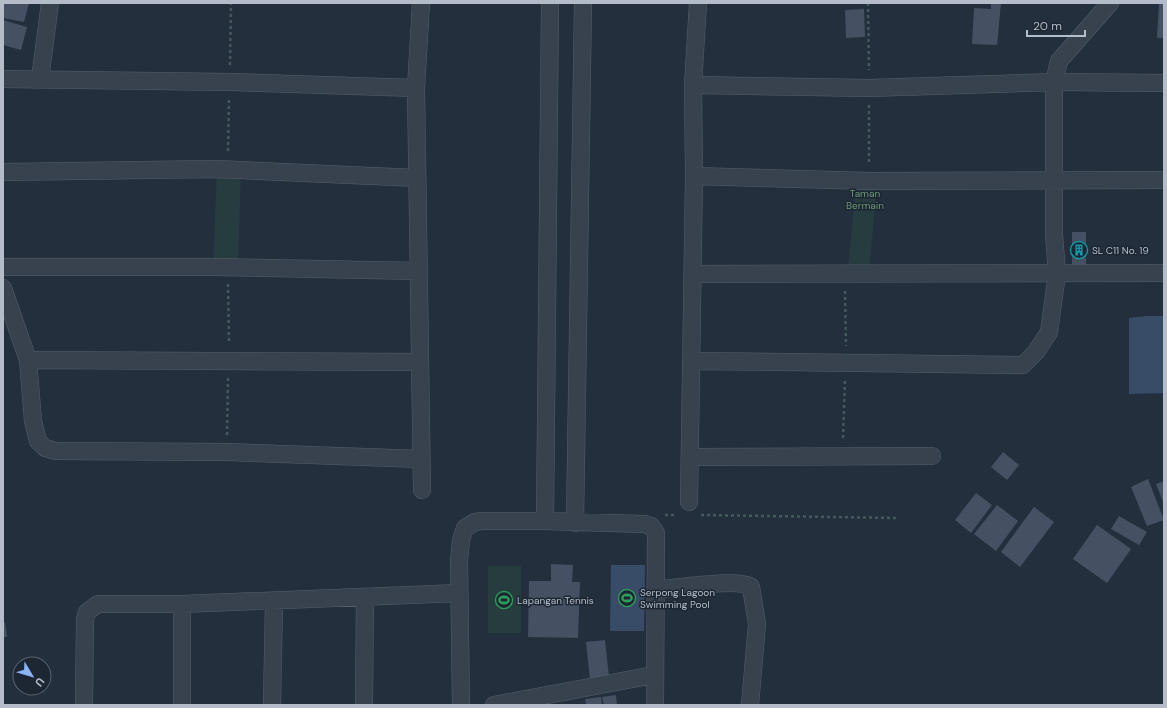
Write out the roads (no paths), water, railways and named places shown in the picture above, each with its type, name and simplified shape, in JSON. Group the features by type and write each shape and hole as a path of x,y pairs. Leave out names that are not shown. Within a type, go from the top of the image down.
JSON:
{"street":[{"path":"40,79 50,3"},
{"path":"421,3 416,88 422,490"},
{"path":"545,520 550,3"},
{"path":"575,523 583,3"},
{"path":"686,509 690,458 692,361 694,176 693,85 698,3"},
{"path":"692,361 1023,365 1036,352 1048,332 1057,274 1054,234 1054,82 1059,60 1110,3"},
{"path":"3,79 230,82 416,88"},
{"path":"693,85 869,88 1054,82 1164,83"},
{"path":"3,172 227,170 417,178"},
{"path":"694,176 869,181 1054,179 1164,180"},
{"path":"3,267 419,270"},
{"path":"693,274 1164,273"},
{"path":"3,288 28,360 33,421 38,441 44,448 56,451 226,452 421,458"},
{"path":"28,360 420,362"},
{"path":"690,458 932,456"},
{"path":"461,705 459,593 461,540 465,528 475,522 482,521 545,520 575,523 644,524 651,526 656,533 655,705"},
{"path":"656,590 728,583 745,583 751,587 757,624 750,705"},
{"path":"84,705 85,619 87,612 98,604 182,604 459,593"},
{"path":"364,705 365,597"},
{"path":"272,705 274,601"},
{"path":"182,604 182,705"},
{"path":"494,705 654,675"}],"water":[{"path":"1164,316 1164,393 1129,394 1129,318"},
{"name":"Serpong Lagoon Swimming Pool","path":"611,565 645,565 644,631 610,631"}],"place":[{"name":"SL C11 No. 19","path":"1079,250"},
{"name":"Serpong Lagoon Swimming Pool","path":"627,598"},
{"name":"Lapangan Tennis","path":"504,600"}],"park label":[{"name":"Taman Bermain","path":"865,198"}]}
